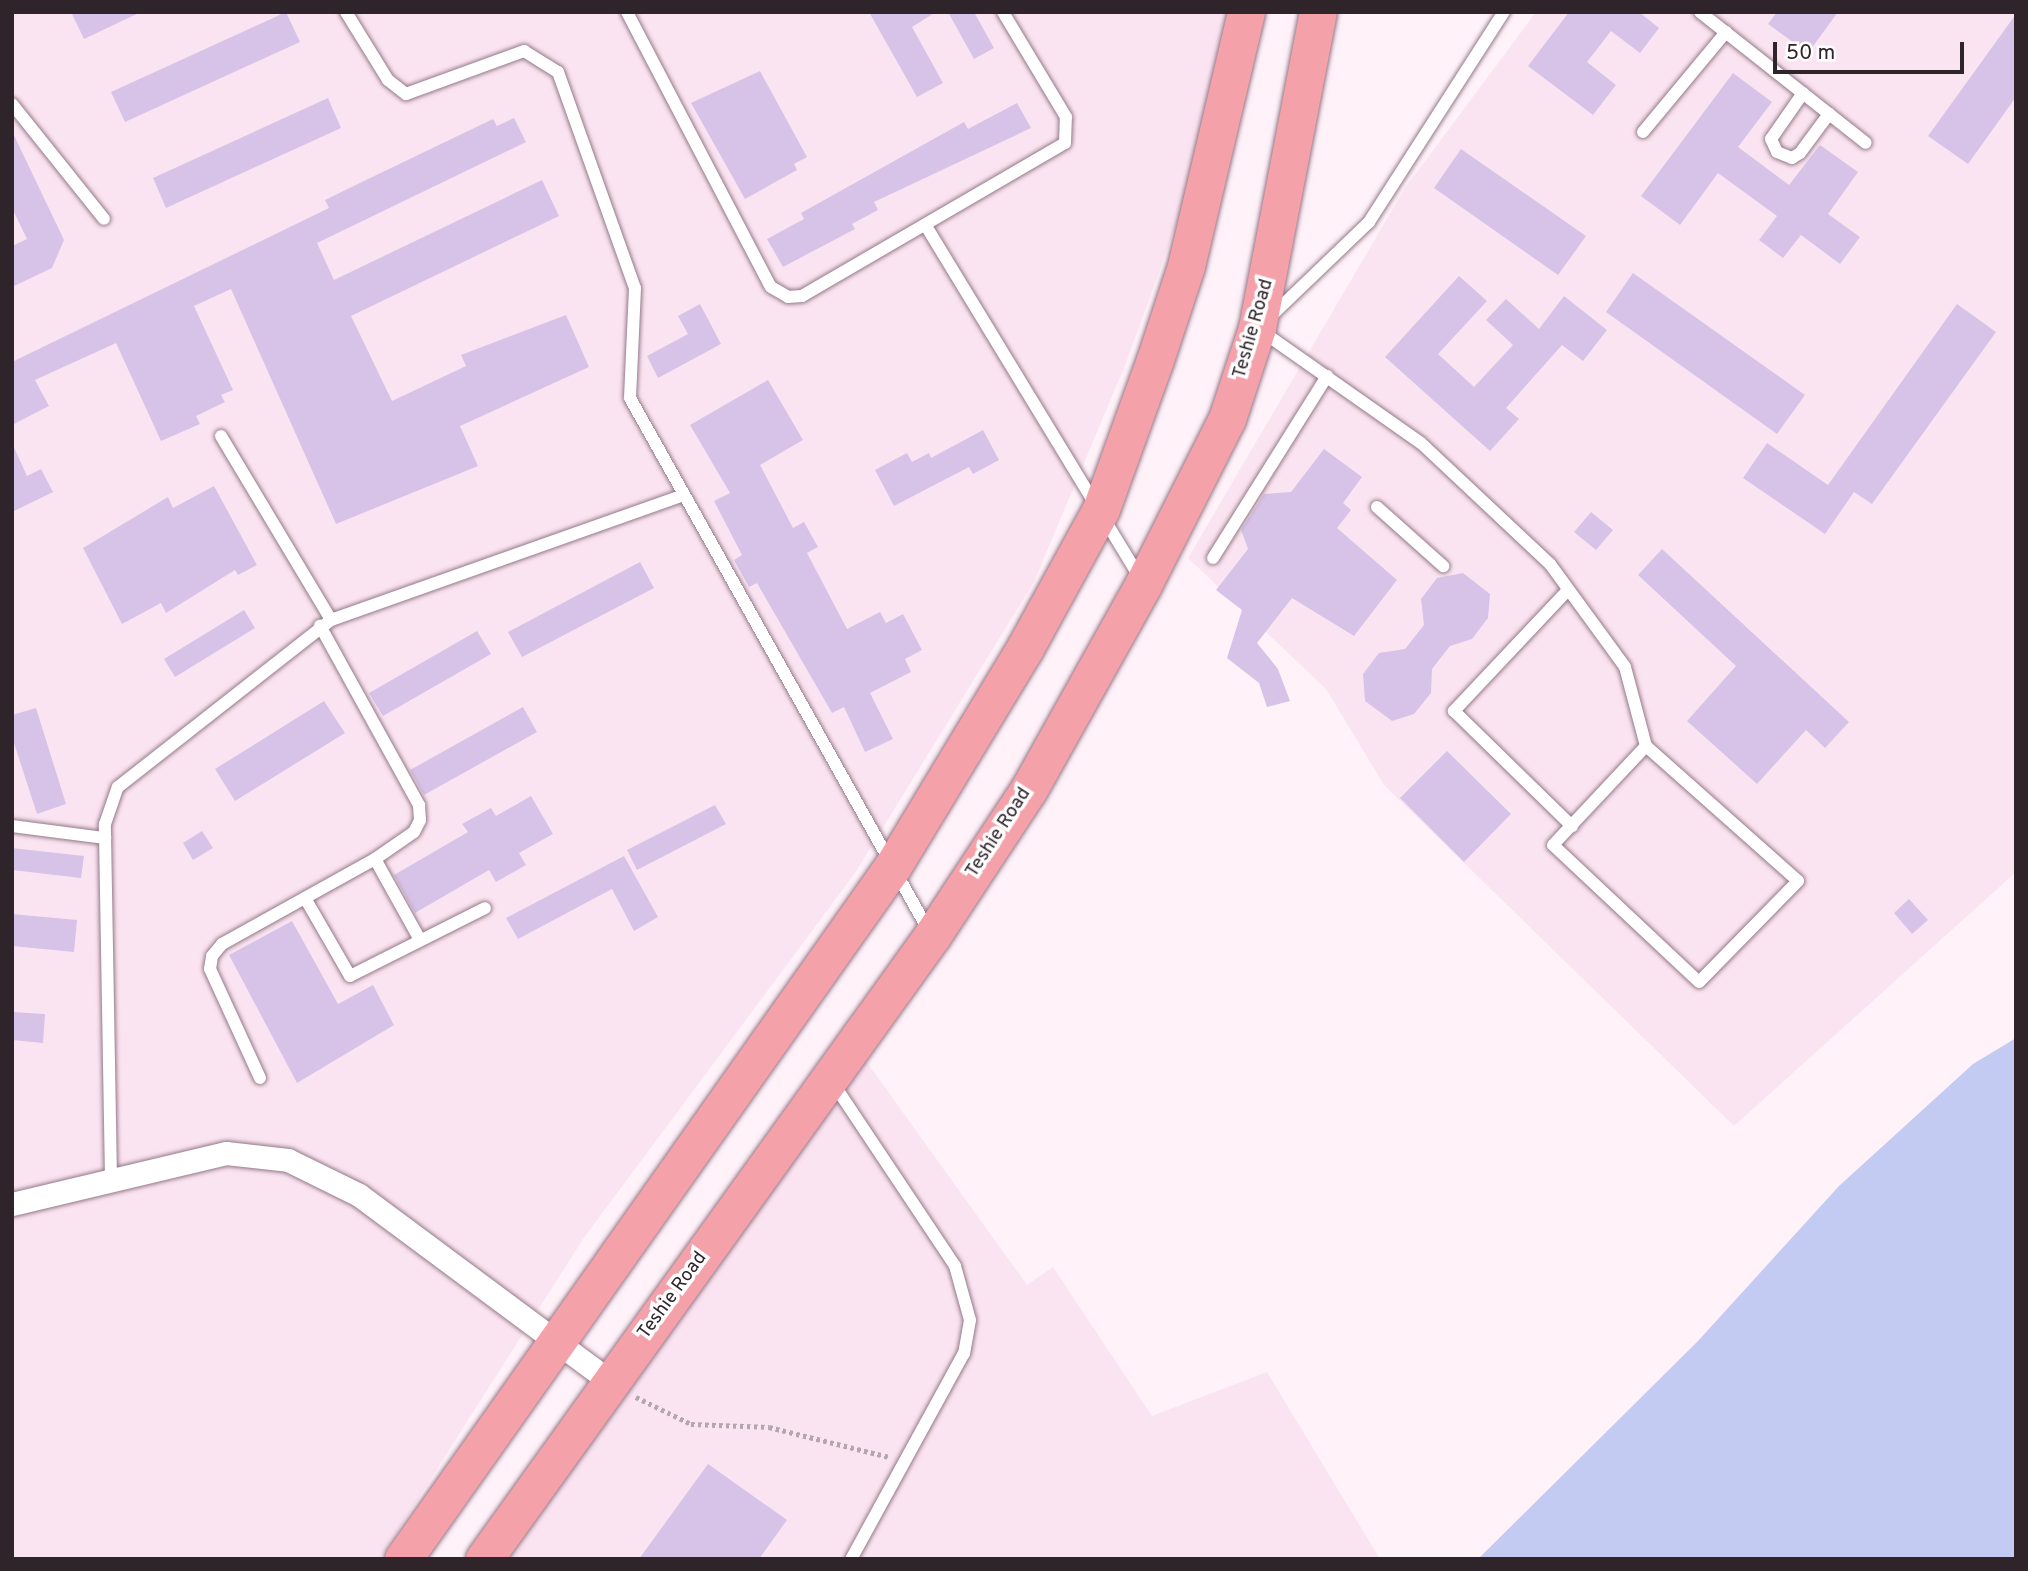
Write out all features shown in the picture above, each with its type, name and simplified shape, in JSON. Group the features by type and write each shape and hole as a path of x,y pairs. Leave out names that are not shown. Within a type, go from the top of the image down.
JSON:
{"main road":[{"path":"403,1559 556,1337 893,866 957,767 1101,509 1186,266 1246,12"},
{"name":"Teshie Road","path":"484,1559 932,936 1029,789 1143,585 1227,419 1257,328 1318,12"}],"street":[{"path":"12,1204 111,1178 226,1153 288,1160 359,1195 556,1337 611,1382"}],"lane":[{"path":"346,12 388,80 406,94 524,51 558,72 635,288 630,398 681,496 932,936"},
{"path":"627,12 780,294 802,296 1065,144 1066,117 1003,12"},
{"path":"1504,12 1369,222 1257,328 1327,376 1495,508 1550,564 1567,591 1625,667 1646,746 1798,881 1699,982 1553,845 1646,746"},
{"path":"1700,12 1866,143"},
{"path":"1643,132 1726,32"},
{"path":"1803,93 1771,139 1777,152 1791,158 1800,153 1829,114"},
{"path":"12,104 104,219"},
{"path":"926,226 1101,509 1143,585"},
{"path":"1213,558 1327,376"},
{"path":"221,436 326,623 419,805 414,832 375,859 222,944 212,956 211,970 260,1078"},
{"path":"111,1178 105,838 108,802 118,787 326,623 681,496"},
{"path":"1377,506 1443,566"},
{"path":"1567,591 1454,711 1572,826"},
{"path":"12,827 105,838"},
{"path":"375,859 420,940"},
{"path":"305,898 346,975 485,908"},
{"path":"830,1078 965,1290 970,1320 964,1353 902,1460 850,1559"}],"path":[{"path":"611,1382 691,1424 769,1426 902,1460"}],"shaded area":[{"path":"12,12 1230,12 1184,203 1126,363 1034,582 855,873 583,1239 380,1559 12,1559"},
{"path":"1536,12 2016,12 2016,872 1734,1126 1384,785 1326,689 1188,558 1405,188"},
{"path":"861,1054 1027,1285 1053,1267 1152,1416 1267,1372 1380,1559 508,1559"}],"water":[{"path":"2016,1038 2016,1559 1478,1559 1698,1341 1839,1186 1973,1064"}],"building":[{"path":"71,12 141,12 84,39"},
{"path":"286,12 300,42 125,122 111,92"},
{"path":"869,12 936,12 912,27 943,83 917,97"},
{"path":"948,12 974,12 994,48 974,59"},
{"path":"1569,12 1639,12 1659,28 1640,53 1611,31 1587,62 1616,85 1593,115 1528,66"},
{"path":"1777,12 1838,12 1808,53 1768,24"},
{"path":"2016,14 2016,97 1968,164 1928,136"},
{"path":"760,71 807,157 794,164 797,170 745,199 691,103"},
{"path":"1733,73 1772,102 1738,147 1789,185 1820,145 1858,172 1828,214 1860,237 1840,264 1801,235 1783,258 1759,240 1777,216 1718,173 1680,225 1641,196"},
{"path":"328,98 341,128 166,208 153,178"},
{"path":"1017,103 1031,128 874,202 878,210 852,224 855,229 783,267 767,239 804,219 801,213 964,122 968,129"},
{"path":"514,118 526,142 317,243 334,280 542,180 559,216 351,316 392,401 466,366 461,355 566,315 589,367 460,426 478,466 336,524 231,289 194,306 233,390 221,395 225,402 196,416 200,424 161,441 116,343 35,380 49,406 12,425 12,362 329,208 325,200 366,180 493,119 497,126"},
{"path":"12,131 64,240 52,268 12,287 12,246 27,239 12,208"},
{"path":"1461,149 1586,236 1558,275 1434,188"},
{"path":"1633,273 1805,395 1777,434 1606,312"},
{"path":"1459,276 1487,301 1438,354 1474,387 1513,345 1486,320 1506,299 1539,329 1564,296 1607,330 1583,361 1562,345 1506,408 1519,419 1490,451 1385,357"},
{"path":"700,304 721,344 658,378 647,356 688,334 678,316"},
{"path":"1957,304 1996,332 1872,504 1854,492 1825,534 1743,478 1767,443 1828,485"},
{"path":"768,380 803,440 760,465 793,528 804,522 818,547 807,553 847,629 880,612 886,623 903,614 922,650 905,659 911,672 870,693 893,739 865,752 844,707 832,713 757,583 749,587 734,560 742,555 714,501 730,493 690,425"},
{"path":"983,430 999,460 973,474 969,467 894,506 875,470 907,453 912,462 929,453 931,458"},
{"path":"12,443 27,476 41,469 53,492 12,512"},
{"path":"1324,449 1362,477 1343,503 1351,510 1337,528 1397,580 1354,636 1292,598 1257,643 1278,669 1290,701 1267,707 1259,683 1227,658 1242,610 1216,590 1248,549 1241,530 1264,494 1291,492"},
{"path":"214,486 257,565 238,575 235,570 166,613 161,603 122,624 83,548 168,497 173,508"},
{"path":"1591,512 1613,530 1596,550 1574,532"},
{"path":"1662,549 1849,722 1825,748 1806,730 1757,784 1687,721 1736,666 1638,575"},
{"path":"640,562 654,588 522,657 508,632"},
{"path":"1463,573 1490,594 1488,618 1472,639 1450,646 1432,669 1431,693 1414,714 1392,721 1365,701 1363,674 1379,653 1405,649 1424,625 1421,599 1437,578"},
{"path":"244,610 255,628 175,677 164,659"},
{"path":"477,631 491,654 383,716 369,693"},
{"path":"324,701 345,733 235,801 215,769"},
{"path":"523,707 537,732 424,795 410,770"},
{"path":"36,708 66,804 37,814 12,737 12,715"},
{"path":"1447,751 1511,814 1464,862 1400,798"},
{"path":"531,796 553,834 519,853 526,865 496,882 489,870 415,913 394,875 468,832 462,824 491,808 496,816"},
{"path":"715,805 726,824 637,870 627,850"},
{"path":"202,831 213,848 193,860 183,843"},
{"path":"12,848 84,856 81,878 12,870"},
{"path":"624,856 658,917 634,931 612,889 518,939 506,918"},
{"path":"1909,899 1928,920 1912,934 1894,913"},
{"path":"12,914 77,920 74,952 12,946"},
{"path":"292,921 338,1004 373,985 394,1025 297,1083 229,955"},
{"path":"12,1012 45,1014 43,1043 12,1040"},
{"path":"708,1464 787,1520 759,1559 639,1559"}]}
